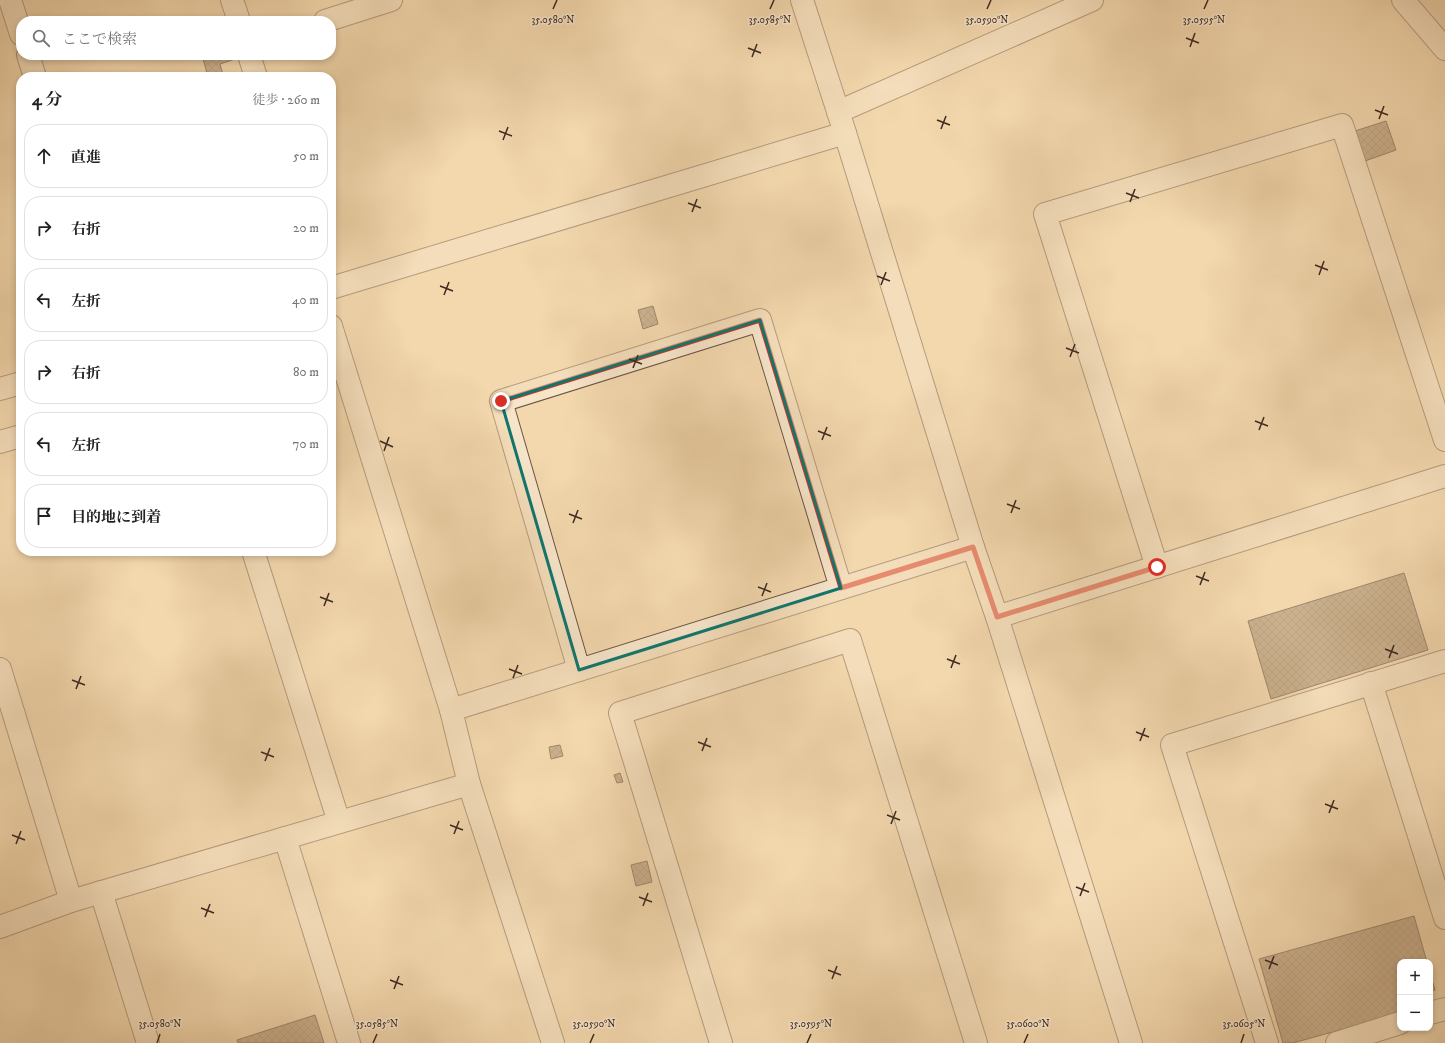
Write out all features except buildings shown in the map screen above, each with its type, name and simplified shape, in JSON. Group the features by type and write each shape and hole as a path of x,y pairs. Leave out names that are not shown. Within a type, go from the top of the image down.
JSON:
{"street":[{"path":"10,0 16,19"},
{"path":"232,0 237,16"},
{"path":"336,17 390,0"},
{"path":"802,0 845,133 973,547 997,617 1131,1043"},
{"path":"838,112 1092,0"},
{"path":"1403,0 1445,49"},
{"path":"30,60 33,72"},
{"path":"251,60 254,72"},
{"path":"1157,567 1045,214 1342,125 1445,440"},
{"path":"336,286 845,133"},
{"path":"579,670 501,401 752,322 760,320 841,588"},
{"path":"336,342 451,710 469,784 554,1043"},
{"path":"0,389 16,384"},
{"path":"0,442 16,437"},
{"path":"997,617 1445,476"},
{"path":"451,710 973,547"},
{"path":"255,556 339,822"},
{"path":"721,1043 620,713 850,640 976,1043"},
{"path":"1267,1043 1172,745 1445,660"},
{"path":"0,669 71,901"},
{"path":"1371,683 1445,918"},
{"path":"0,927 71,901 469,784"},
{"path":"285,838 349,1043"},
{"path":"101,892 148,1043"},
{"path":"1433,1013 1445,1009"},
{"path":"1337,1043 1397,1024"}],"highlighted area":[{"path":"760,320 841,588 579,670 501,401"}],"route":[{"path":"501,401 760,320 841,588 973,547 997,617 1157,567"}]}
